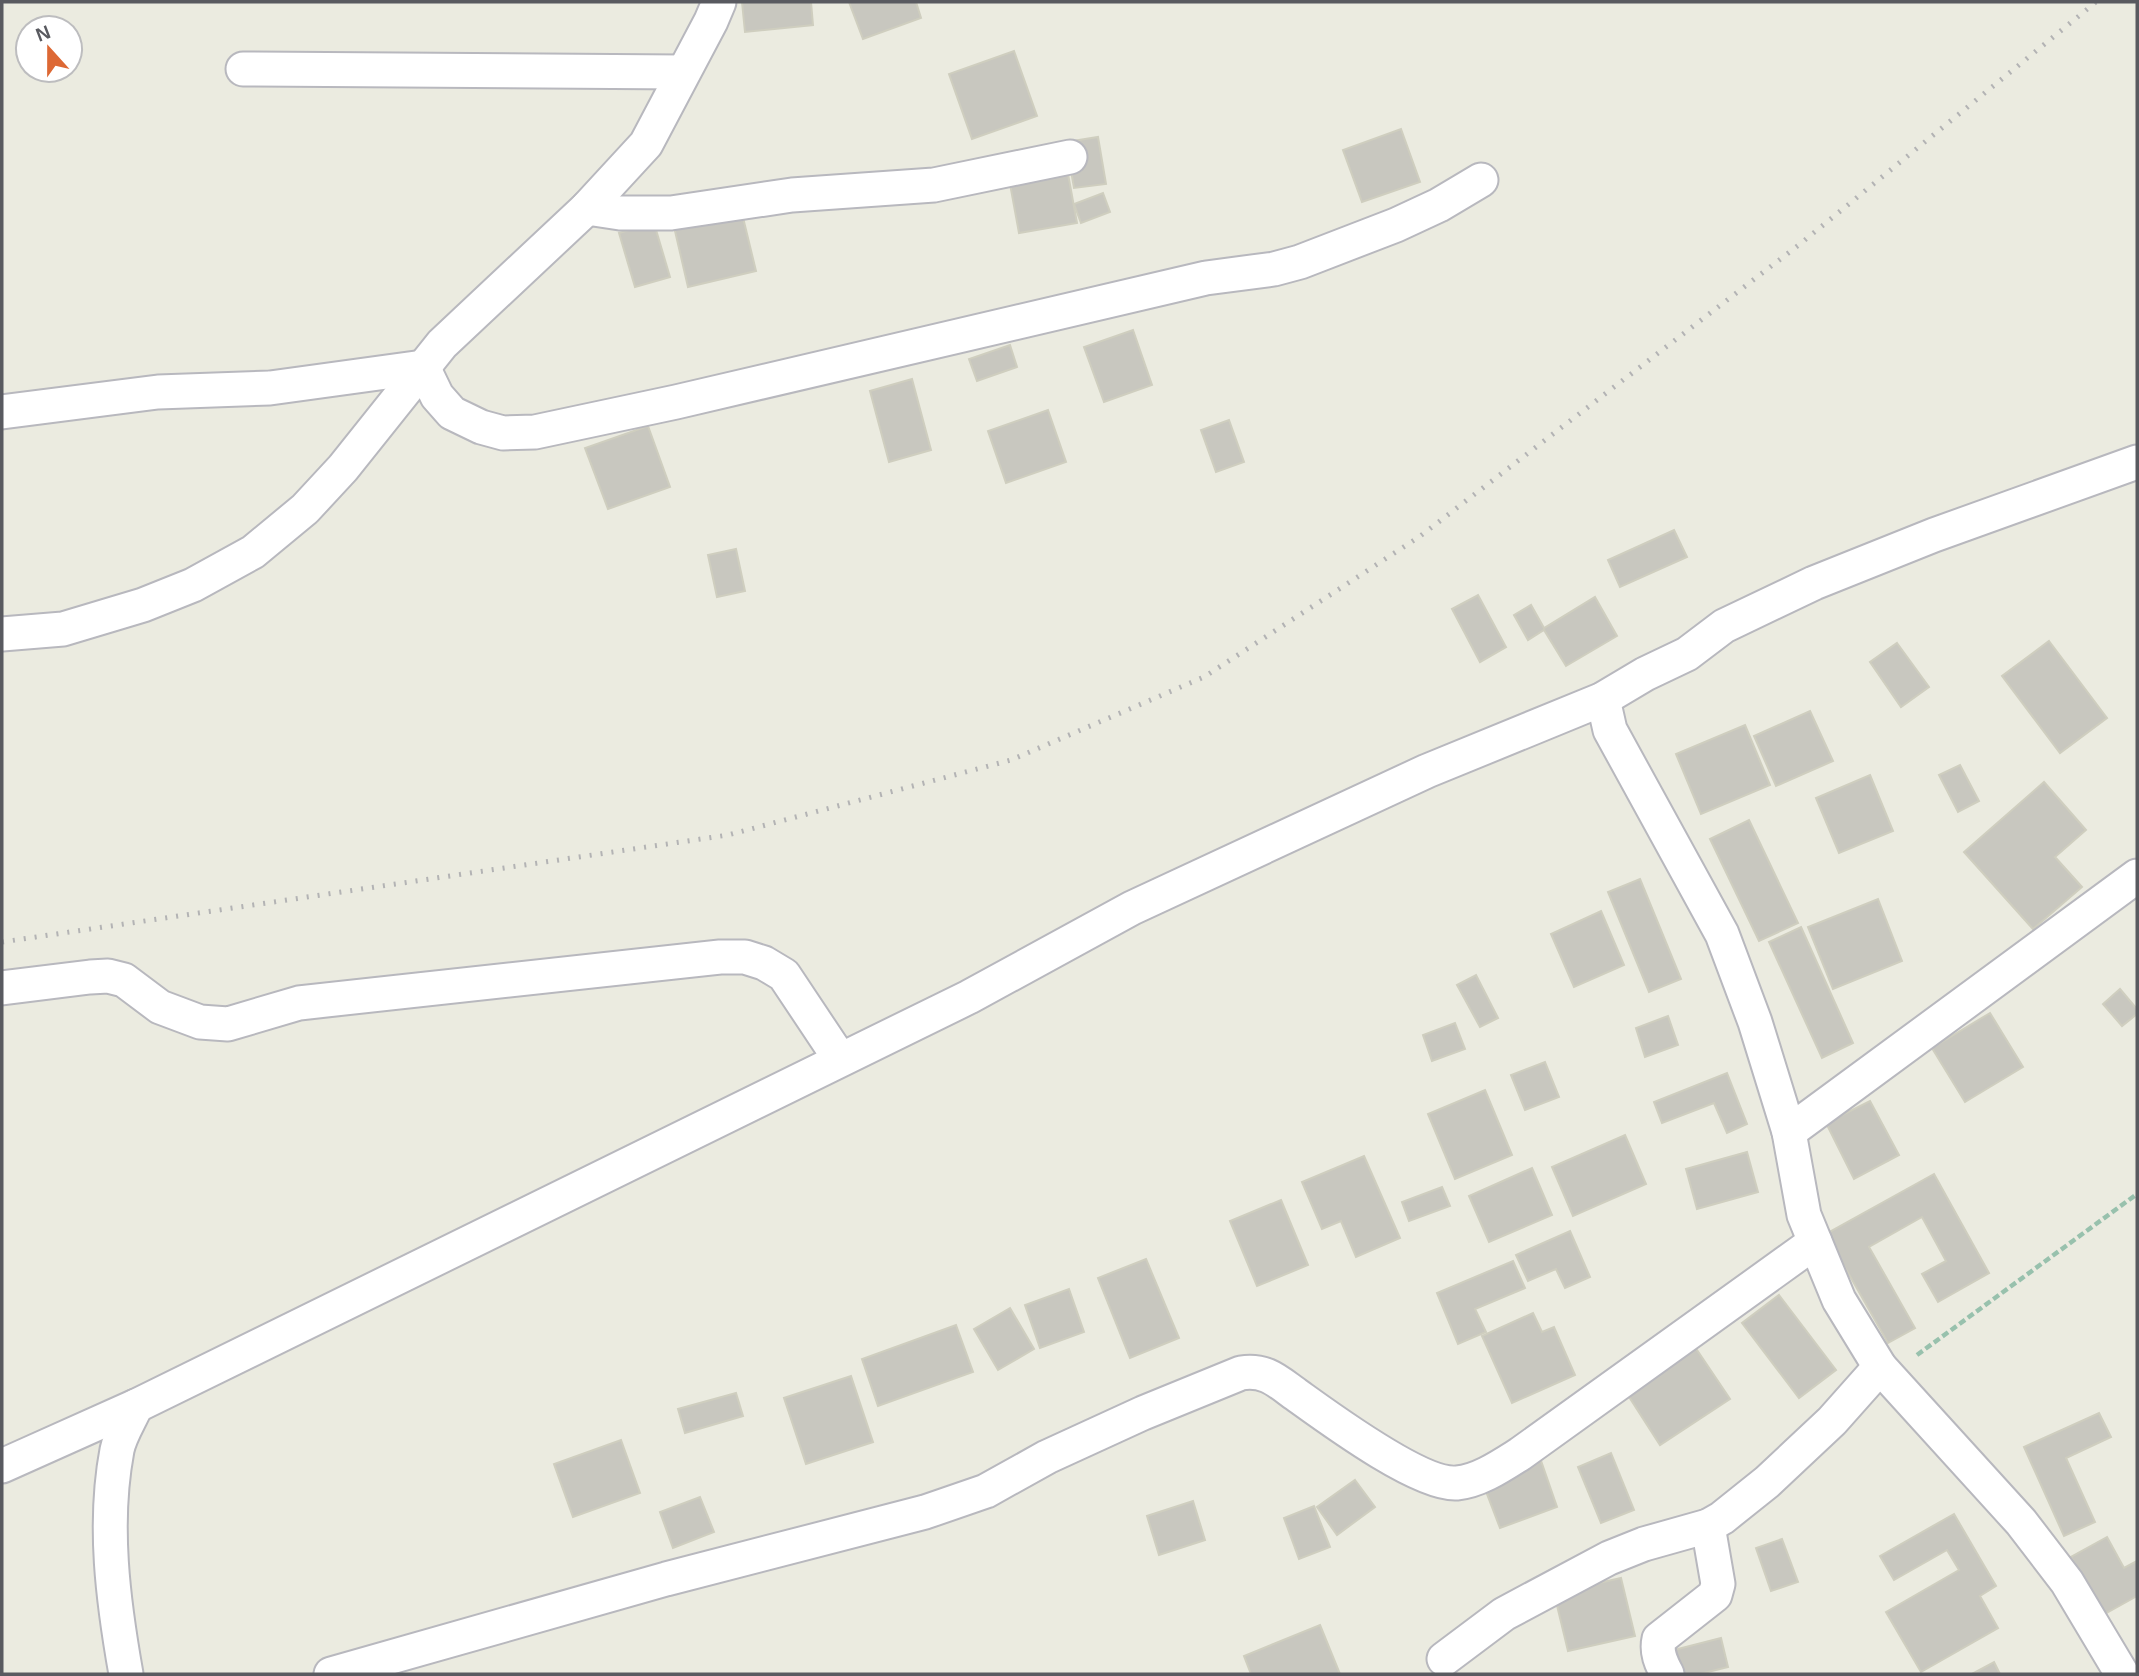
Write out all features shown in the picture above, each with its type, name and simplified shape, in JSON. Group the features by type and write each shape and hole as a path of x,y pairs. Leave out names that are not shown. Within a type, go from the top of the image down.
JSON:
{"street":[{"path":"2,634 63,629 143,605 193,585 253,552 305,509 442,344 587,208 646,144 719,2"},
{"path":"243,69 683,72"},
{"path":"587,208 620,213 671,213 792,195 934,185 1070,158"},
{"path":"423,367 437,396 452,413 481,427 503,433 536,432 676,402 1206,278 1274,269 1300,262 1439,205 1481,180"},
{"path":"2,412 158,391 270,388 423,367"},
{"path":"2,1466 136,1406 969,997 1132,908 1427,771 1603,699 1645,674 1687,654 1724,626 1814,583 1934,535 2137,462"},
{"path":"1603,699 1610,730 1722,934 1755,1022 1789,1132 1804,1215 1839,1300 1884,1372 2021,1522 2067,1582 2123,1674"},
{"path":"1789,1132 2137,876"},
{"path":"2,988 108,976 124,980 160,1007 200,1022 229,1024 299,1003 720,957 745,957 764,963 784,975 840,1059"},
{"path":"331,1674 666,1579 925,1512 986,1491 1047,1457 1131,1418 1202,1388 1252,1371 1266,1374 1333,1421 1422,1475 1455,1483 1471,1480 1520,1454 1815,1242"},
{"path":"1444,1658 1504,1614 1609,1558 1644,1544 1708,1526 1722,1518 1767,1482 1884,1372"},
{"path":"126,1674 114,1594 111,1497 117,1447 136,1406"},
{"path":"1667,1674 1657,1647 1659,1639 1715,1595 1718,1584 1708,1526"}],"path":[{"path":"1884,1372 2137,1195"}],"building":[{"path":"742,2 811,2 813,25 745,32"},
{"path":"849,2 916,2 921,18 863,39"},
{"path":"1014,51 1037,116 972,139 949,74"},
{"path":"1401,129 1420,182 1362,202 1343,150"},
{"path":"1098,137 1106,184 1074,188 1066,142"},
{"path":"1064,152 1077,223 1019,233 1006,162"},
{"path":"1103,193 1110,212 1081,223 1074,204"},
{"path":"739,201 756,271 688,287 672,218"},
{"path":"654,223 670,277 635,287 619,233"},
{"path":"1133,330 1152,385 1104,402 1084,347"},
{"path":"1010,345 1017,367 977,381 969,359"},
{"path":"912,379 931,450 889,462 870,391"},
{"path":"1048,410 1066,462 1006,483 988,431"},
{"path":"1229,420 1244,462 1216,472 1201,430"},
{"path":"648,426 670,487 608,509 585,448"},
{"path":"1674,530 1687,557 1620,587 1608,560"},
{"path":"736,549 745,591 717,597 708,555"},
{"path":"1478,595 1506,647 1480,662 1452,609"},
{"path":"1595,597 1617,636 1566,666 1544,630 1528,640 1514,615 1531,605 1544,628"},
{"path":"2049,641 2107,718 2060,753 2002,676"},
{"path":"1897,643 1929,687 1901,707 1870,662"},
{"path":"1810,711 1833,761 1776,786 1754,736"},
{"path":"1745,725 1770,785 1701,814 1676,754"},
{"path":"1960,765 1979,801 1958,812 1939,775"},
{"path":"1870,775 1893,831 1839,853 1816,798"},
{"path":"2044,782 2086,830 2055,857 2082,887 2033,929 1964,852"},
{"path":"1749,820 1798,923 1759,941 1710,839"},
{"path":"1640,879 1681,979 1649,992 1608,892"},
{"path":"1878,899 1902,961 1833,989 1808,927"},
{"path":"1601,911 1624,965 1574,987 1551,934"},
{"path":"1801,927 1853,1043 1822,1058 1769,942"},
{"path":"1476,975 1498,1018 1480,1027 1457,985"},
{"path":"2120,989 2137,1009 2137,1014 2122,1026 2103,1004"},
{"path":"1990,1013 2023,1067 1965,1102 1932,1048"},
{"path":"1668,1016 1678,1045 1645,1057 1636,1028"},
{"path":"1455,1023 1465,1049 1432,1061 1423,1035"},
{"path":"1545,1062 1559,1097 1525,1110 1511,1075"},
{"path":"1727,1073 1747,1124 1727,1133 1714,1103 1662,1123 1654,1102"},
{"path":"1485,1090 1512,1155 1455,1179 1428,1114"},
{"path":"1870,1101 1899,1155 1854,1179 1826,1123"},
{"path":"1625,1135 1646,1184 1573,1216 1552,1167"},
{"path":"1747,1152 1758,1192 1697,1209 1686,1169"},
{"path":"1364,1156 1400,1238 1356,1257 1341,1221 1322,1229 1302,1182"},
{"path":"1532,1168 1552,1215 1489,1242 1469,1196"},
{"path":"1934,1174 1989,1273 1938,1302 1922,1274 1946,1261 1922,1217 1869,1247 1915,1328 1888,1343 1826,1234"},
{"path":"1442,1187 1450,1206 1409,1221 1402,1202"},
{"path":"1281,1200 1308,1265 1257,1286 1230,1221"},
{"path":"1570,1231 1590,1277 1565,1288 1556,1269 1528,1281 1516,1255"},
{"path":"1146,1259 1179,1338 1130,1358 1098,1278"},
{"path":"1513,1261 1525,1288 1475,1309 1486,1332 1458,1344 1437,1293"},
{"path":"1069,1289 1084,1332 1040,1348 1025,1305"},
{"path":"1779,1295 1836,1370 1799,1398 1742,1323"},
{"path":"1010,1308 1034,1349 998,1370 974,1329"},
{"path":"1533,1313 1542,1332 1554,1327 1575,1375 1512,1403 1482,1336"},
{"path":"956,1325 973,1372 878,1406 862,1359"},
{"path":"1693,1344 1730,1399 1660,1445 1624,1389"},
{"path":"851,1376 873,1442 806,1464 784,1398"},
{"path":"736,1393 743,1416 685,1433 678,1409"},
{"path":"2099,1413 2111,1437 2066,1458 2095,1522 2064,1536 2024,1447"},
{"path":"621,1440 640,1493 573,1517 554,1464"},
{"path":"1538,1452 1557,1507 1500,1528 1479,1473"},
{"path":"1611,1453 1634,1510 1601,1523 1578,1467"},
{"path":"1355,1480 1375,1507 1337,1535 1317,1507"},
{"path":"700,1497 714,1532 673,1548 660,1512"},
{"path":"1193,1501 1205,1540 1159,1555 1147,1516"},
{"path":"1314,1506 1330,1547 1299,1559 1284,1518"},
{"path":"1954,1514 1996,1586 1980,1596 1998,1628 1921,1672 1886,1612 1959,1570 1947,1550 1894,1580 1880,1556"},
{"path":"2107,1537 2124,1568 2137,1561 2137,1596 2103,1615 2071,1557"},
{"path":"1782,1539 1798,1582 1771,1591 1756,1548"},
{"path":"1621,1578 1635,1636 1568,1651 1554,1593"},
{"path":"1320,1625 1340,1674 1251,1674 1244,1656"},
{"path":"1721,1638 1728,1667 1700,1674 1680,1674 1674,1650"},
{"path":"1994,1662 2000,1674 1972,1674"}],"railway":[{"path":"2,942 728,835 1011,760 1204,677 1419,537 1800,244 2096,2"}]}
